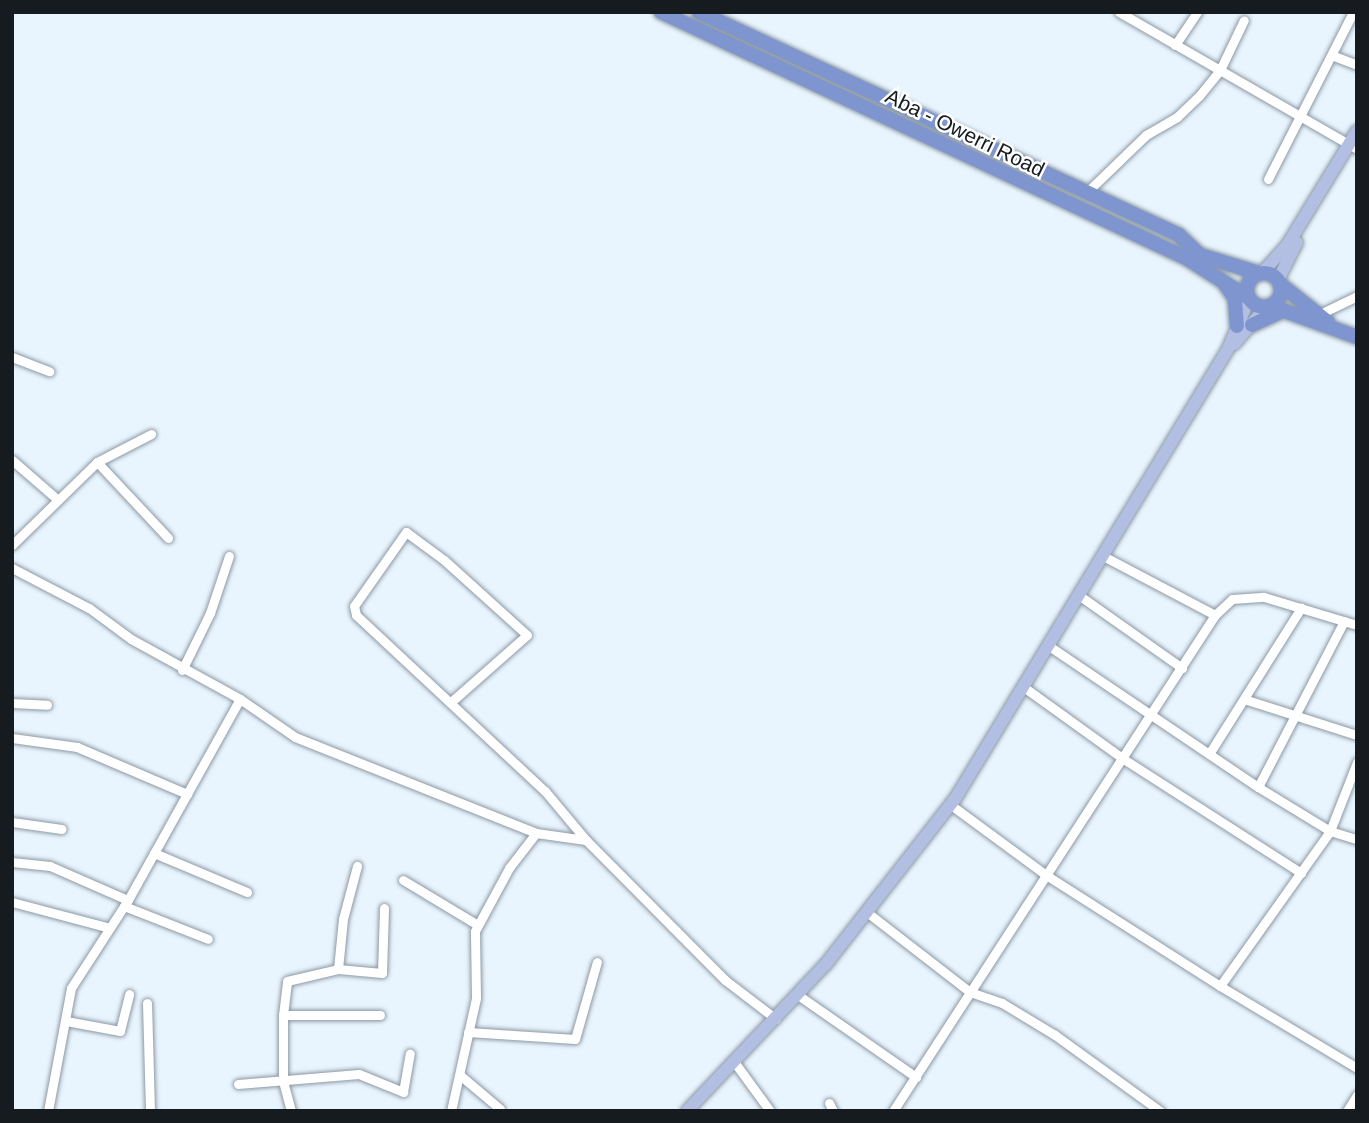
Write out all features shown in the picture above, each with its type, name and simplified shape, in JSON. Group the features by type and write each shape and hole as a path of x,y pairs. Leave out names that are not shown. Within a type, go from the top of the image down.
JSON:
{"highway":[{"name":"Aba - Owerri Road","path":"660,12 779,59 1087,192 1179,235 1200,255 1261,273 1279,282 1338,328"},
{"name":"Aba - Owerri Road","path":"699,12 779,59 1217,275 1248,298 1357,337"},
{"path":"1248,298 1249,280 1261,273"},
{"path":"1217,275 1235,299 1245,326 1274,308 1280,297 1279,282"}],"main road":[{"path":"1261,273 1288,244 1310,205 1352,147 1357,131"},
{"path":"1279,282 1305,227 1310,205"},
{"path":"687,1111 798,995 868,913 951,804 1025,688 1228,349 1245,326 1248,298"}],"street":[{"path":"1119,12 1352,147"},
{"path":"1175,45 1197,12"},
{"path":"1268,179 1334,57 1353,12"},
{"path":"1087,192 1146,135 1177,117 1220,70 1244,20"},
{"path":"1334,57 1357,65"},
{"path":"1320,314 1357,296"},
{"path":"12,357 49,371"},
{"path":"12,545 97,462 151,434"},
{"path":"12,460 57,499"},
{"path":"97,462 168,538"},
{"path":"451,702 526,633 406,532 354,611 545,791 586,840 725,980 776,1019"},
{"path":"182,670 210,613 229,556"},
{"path":"1104,556 1215,615"},
{"path":"12,568 89,608 182,670 240,699 295,737 333,755 536,832 586,840"},
{"path":"1080,596 1182,668"},
{"path":"893,1111 1226,601 1247,596 1301,608 1357,625"},
{"path":"1209,754 1247,700 1301,608"},
{"path":"1258,788 1296,719 1343,621"},
{"path":"1049,646 1258,788 1330,831 1357,839"},
{"path":"1025,688 1122,758 1301,873"},
{"path":"48,1111 79,970 126,903 240,699"},
{"path":"1247,700 1296,719 1357,735"},
{"path":"12,703 47,705"},
{"path":"12,738 77,747 187,794"},
{"path":"1220,986 1330,831 1357,762"},
{"path":"951,804 1046,875 1220,986 1357,1068"},
{"path":"12,822 62,829"},
{"path":"452,1111 476,998 478,925 509,868 536,832"},
{"path":"154,853 247,892"},
{"path":"12,862 50,866 208,939"},
{"path":"338,969 343,919 357,866"},
{"path":"403,880 478,925"},
{"path":"12,902 110,928"},
{"path":"291,1111 284,1082 283,1015 287,981 338,969 382,973 384,908"},
{"path":"868,913 970,992 1002,1003 1055,1035 1160,1111"},
{"path":"468,1032 575,1039 597,961"},
{"path":"66,1021 120,1031 129,994"},
{"path":"798,995 916,1077"},
{"path":"148,1003 150,1111"},
{"path":"283,1015 380,1015"},
{"path":"238,1084 359,1074 403,1092 410,1054"},
{"path":"735,1063 769,1111"},
{"path":"461,1076 500,1109"},
{"path":"1347,1111 1357,1095"}]}
